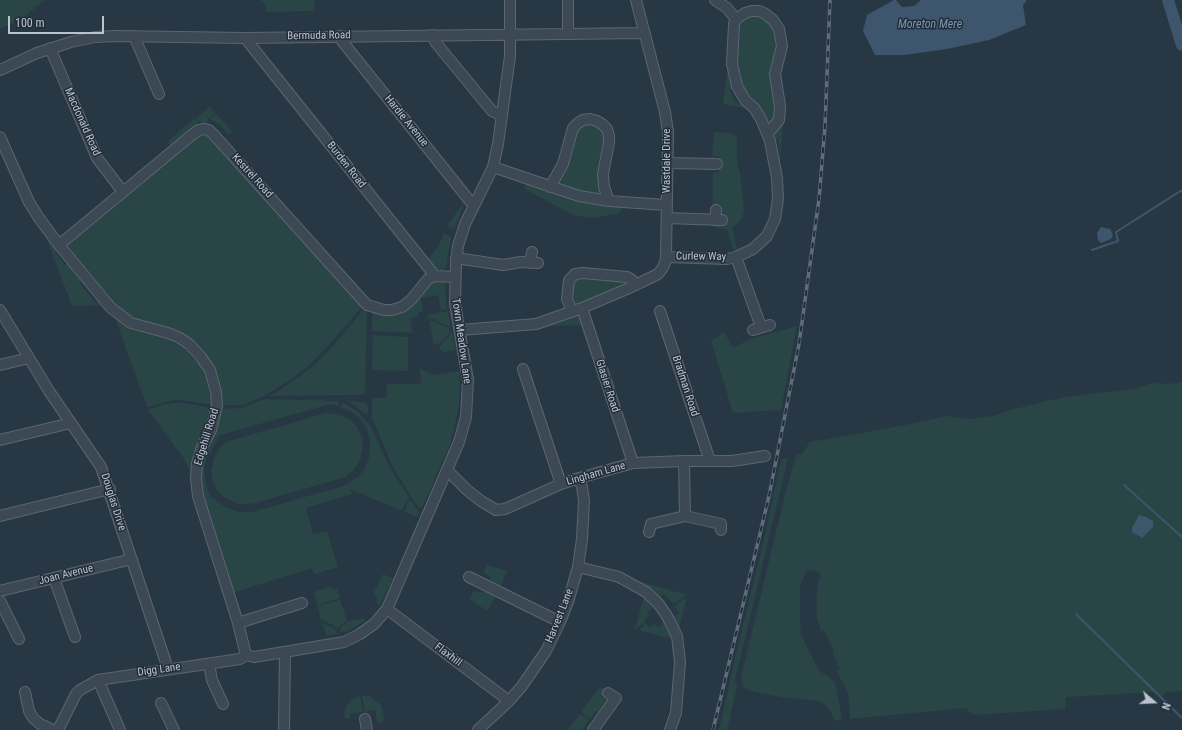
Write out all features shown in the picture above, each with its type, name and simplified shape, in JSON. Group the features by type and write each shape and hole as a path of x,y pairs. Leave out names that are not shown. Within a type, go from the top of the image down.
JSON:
{"street":[{"name":"Town Meadow Lane","path":"285,652 344,642 374,624 387,609 459,442 468,405 468,380 455,304 456,258 465,224 493,167 498,144 510,56 510,0"},
{"path":"568,0 568,34"},
{"name":"Wastdale Drive","path":"460,330 536,324 582,308 635,285 658,274 662,269 666,257 668,132 665,112 636,0"},
{"path":"715,0 727,8 736,19 745,13 759,11 773,20 779,29 782,46 775,74 780,106 779,120 768,133"},
{"name":"Curlew Way","path":"666,257 727,259 736,257 753,249 767,236 775,219 778,199 778,178 768,133 754,108 745,100 737,86 732,64 734,24 736,19"},
{"name":"Bermuda Road","path":"0,70 50,48 71,42 95,38 134,36 245,38 644,33"},
{"path":"432,35 436,43 492,111 502,116"},
{"path":"134,36 159,94"},
{"name":"Hardie Avenue","path":"340,36 342,41 473,205"},
{"name":"Burden Road","path":"245,38 435,276"},
{"name":"Macdonald Road","path":"50,48 97,158 123,192"},
{"path":"550,187 563,164 573,128 578,123 590,119 602,124 607,129 609,136 603,174 604,187 609,201"},
{"name":"Kestrel Road","path":"58,245 193,134 204,129 209,130 214,135 367,304 384,310 392,310 402,307 411,300 428,279 435,276"},
{"name":"Edgehill Road","path":"0,137 29,202 58,245 111,308 131,322 180,338 190,345 210,370 216,392 217,406 211,430 202,447 197,464 196,479 198,496 238,623 246,655"},
{"path":"668,163 717,164"},
{"path":"493,167 579,196 609,201 666,204"},
{"path":"667,218 718,217"},
{"path":"456,258 503,265 521,262 534,263 532,252"},
{"path":"736,257 761,328"},
{"path":"572,311 567,299 569,280 574,274 582,272 627,277 632,280 635,285"},
{"path":"435,276 455,277"},
{"name":"Glasier Road","path":"582,308 633,463"},
{"name":"Douglas Drive","path":"0,310 49,391 101,467 110,489 168,669"},
{"name":"Bradman Road","path":"660,311 710,461"},
{"path":"0,365 29,358"},
{"path":"524,369 562,484"},
{"path":"0,440 71,423"},
{"name":"Lingham Lane","path":"447,470 467,490 496,510 505,509 579,478 633,463 732,460 765,456"},
{"path":"684,461 685,516"},
{"name":"Harvest Lane","path":"478,730 509,701 522,686 546,651 560,622 568,602 578,567 584,520 584,501 579,478"},
{"path":"0,516 110,489"},
{"path":"649,532 650,524 685,516 721,524 720,530"},
{"name":"Joan Avenue","path":"0,591 132,559"},
{"path":"578,567 618,577 646,592 658,603 667,616 677,636 680,662 676,713 670,730"},
{"path":"469,577 560,622"},
{"path":"54,578 75,637"},
{"path":"0,601 19,639"},
{"path":"238,623 302,603"},
{"name":"Flaxhill","path":"387,609 509,701"},
{"path":"284,730 285,652"},
{"name":"Digg Lane","path":"58,730 76,694 80,690 98,680 240,659 246,655 254,657 285,652"},
{"path":"209,664 212,680 222,704"},
{"path":"98,680 120,730"},
{"path":"25,692 29,711 33,718 40,724 53,730"},
{"path":"593,730 616,698 608,693"},
{"path":"161,703 174,730"},
{"path":"365,719 367,730"}],"green space":[{"path":"0,0 45,0 20,20 0,29"},
{"path":"260,0 314,0 315,11 267,12 264,3"},
{"path":"750,14 764,16 778,34 775,88 776,120 770,123 767,123 745,95 738,76 736,56 738,23"},
{"path":"729,60 735,87 730,90 734,99 740,105 744,103 746,105 744,108 723,104"},
{"path":"210,106 215,113 208,119 207,123 200,123 196,118"},
{"path":"216,114 232,131 229,135 219,124 210,119"},
{"path":"195,118 199,124 171,146 168,141"},
{"path":"590,122 604,131 602,194 599,195 559,186 556,183 579,126"},
{"path":"783,125 780,162 777,161 776,156 780,155 778,140 774,141 774,136"},
{"path":"204,132 363,305 312,363 293,378 266,395 243,405 223,405 220,403 199,349 138,322 114,307 67,251 67,245 200,133"},
{"path":"714,132 729,133 737,138 737,164 740,173 744,210 742,219 732,228 737,249 733,250 728,230 709,226 713,208 713,172 719,172 719,157 714,156 712,159"},
{"path":"526,183 575,199 622,207 622,209 618,214 592,218 571,214 525,189"},
{"path":"463,203 464,204 454,229 447,226"},
{"path":"444,233 452,238 446,268 442,271 432,265 428,259 438,247"},
{"path":"51,240 58,249 55,252 65,265 69,263 82,278 79,282 96,303 100,301 103,305 72,306 48,242"},
{"path":"576,276 627,280 628,284 576,305 571,302 572,281"},
{"path":"437,281 446,282 445,291 447,309 441,311 438,295 422,298 422,295 429,285"},
{"path":"420,296 423,311 418,312 419,316 410,318 413,333 372,331 372,314 375,310 408,308 415,303"},
{"path":"365,308 367,310 365,392 362,395 270,396 311,368 326,354"},
{"path":"448,311 451,329 434,318 428,319 427,315"},
{"path":"575,315 580,319 582,325 549,326"},
{"path":"115,318 132,330 168,339 187,351 200,365 206,376 210,396 213,399 212,405 174,400 147,407"},
{"path":"429,321 433,321 449,328 449,334 439,344 434,345"},
{"path":"797,326 781,410 733,413 711,341 724,332 733,348 748,340"},
{"path":"452,331 456,350 443,352 439,349 443,341"},
{"path":"373,335 408,337 408,371 372,370"},
{"path":"420,368 432,375 459,371 460,384 459,406 451,442 422,508 418,507 411,497 392,465 372,418 372,398 386,398 387,384 421,384"},
{"path":"1182,382 1182,691 1167,692 1160,697 1155,692 1066,697 1065,709 974,715 965,708 850,719 848,692 836,671 840,669 832,652 834,651 824,630 821,631 817,618 817,587 821,574 812,570 806,572 800,586 801,635 819,671 835,682 842,719 834,721 831,712 820,701 787,698 750,691 743,686 741,677 785,495 796,455 802,454 810,442 947,416 971,419 993,416 1010,410 1064,397 1133,389 1153,383 1168,384"},
{"path":"265,399 339,401 338,406 331,404 220,435 206,460 204,471 207,488 212,497 225,507 239,512 252,512 343,486 358,477 364,470 368,461 370,442 367,430 361,420 351,411 340,408 342,402 357,411 371,426 390,468 409,497 402,511 350,489 352,494 306,508 313,534 327,531 338,567 314,574 312,568 232,593 201,493 200,464 220,409 242,408"},
{"path":"348,401 365,402 368,405 368,413 365,414"},
{"path":"184,403 213,408 193,478 184,459 148,410 164,404"},
{"path":"326,413 341,415 350,420 357,427 362,437 363,448 360,460 353,471 345,477 256,503 238,504 218,492 213,483 211,471 214,458 220,447 229,441"},
{"path":"788,458 735,680 737,686 727,730 719,730 781,460"},
{"path":"411,501 420,513 417,517 404,512 408,502"},
{"path":"487,565 507,571 500,588 489,583 490,576 483,573"},
{"path":"383,574 393,578 379,607 374,592"},
{"path":"638,581 687,595 673,604 664,594 659,598"},
{"path":"332,586 333,590 337,589 340,598 317,605 314,592"},
{"path":"485,590 497,595 487,611 470,599 474,591 482,593"},
{"path":"644,597 646,597 658,612 657,613 653,608 647,612 649,616 644,620 645,622 636,629 635,628"},
{"path":"687,597 679,628 673,617 679,614 674,606"},
{"path":"340,600 347,620 338,628 321,619 317,606"},
{"path":"663,617 672,639 639,630 646,623 649,628 655,624 658,627 663,624 660,618"},
{"path":"364,618 365,621 348,631 341,633 341,627 348,621"},
{"path":"322,623 334,628 338,634 327,636"},
{"path":"600,687 605,691 601,696 607,700 608,704 601,715 596,711 590,719 581,712"},
{"path":"360,696 363,712 350,714 350,718 344,718 348,703 355,697"},
{"path":"362,696 369,696 381,705 384,717 382,723 377,722 375,710 365,712"},
{"path":"580,714 589,720 582,730 568,730"}],"water":[{"name":"Moreton Mere","path":"896,0 902,7 914,6 921,0 1027,0 1023,5 1026,25 989,40 947,49 904,55 875,55 863,31 867,15"},
{"path":"1101,227 1110,229 1113,235 1111,239 1101,243 1098,240 1097,233"},
{"path":"1139,515 1153,521 1153,527 1142,538 1132,532 1132,528"}],"waterway":[{"path":"1168,0 1182,45"},
{"path":"1092,250 1118,241 1116,232 1182,190"},
{"path":"1124,485 1182,537"},
{"path":"1076,614 1182,718"}],"railway":[{"path":"713,730 769,496 799,344 819,199 825,126 830,0"}]}
